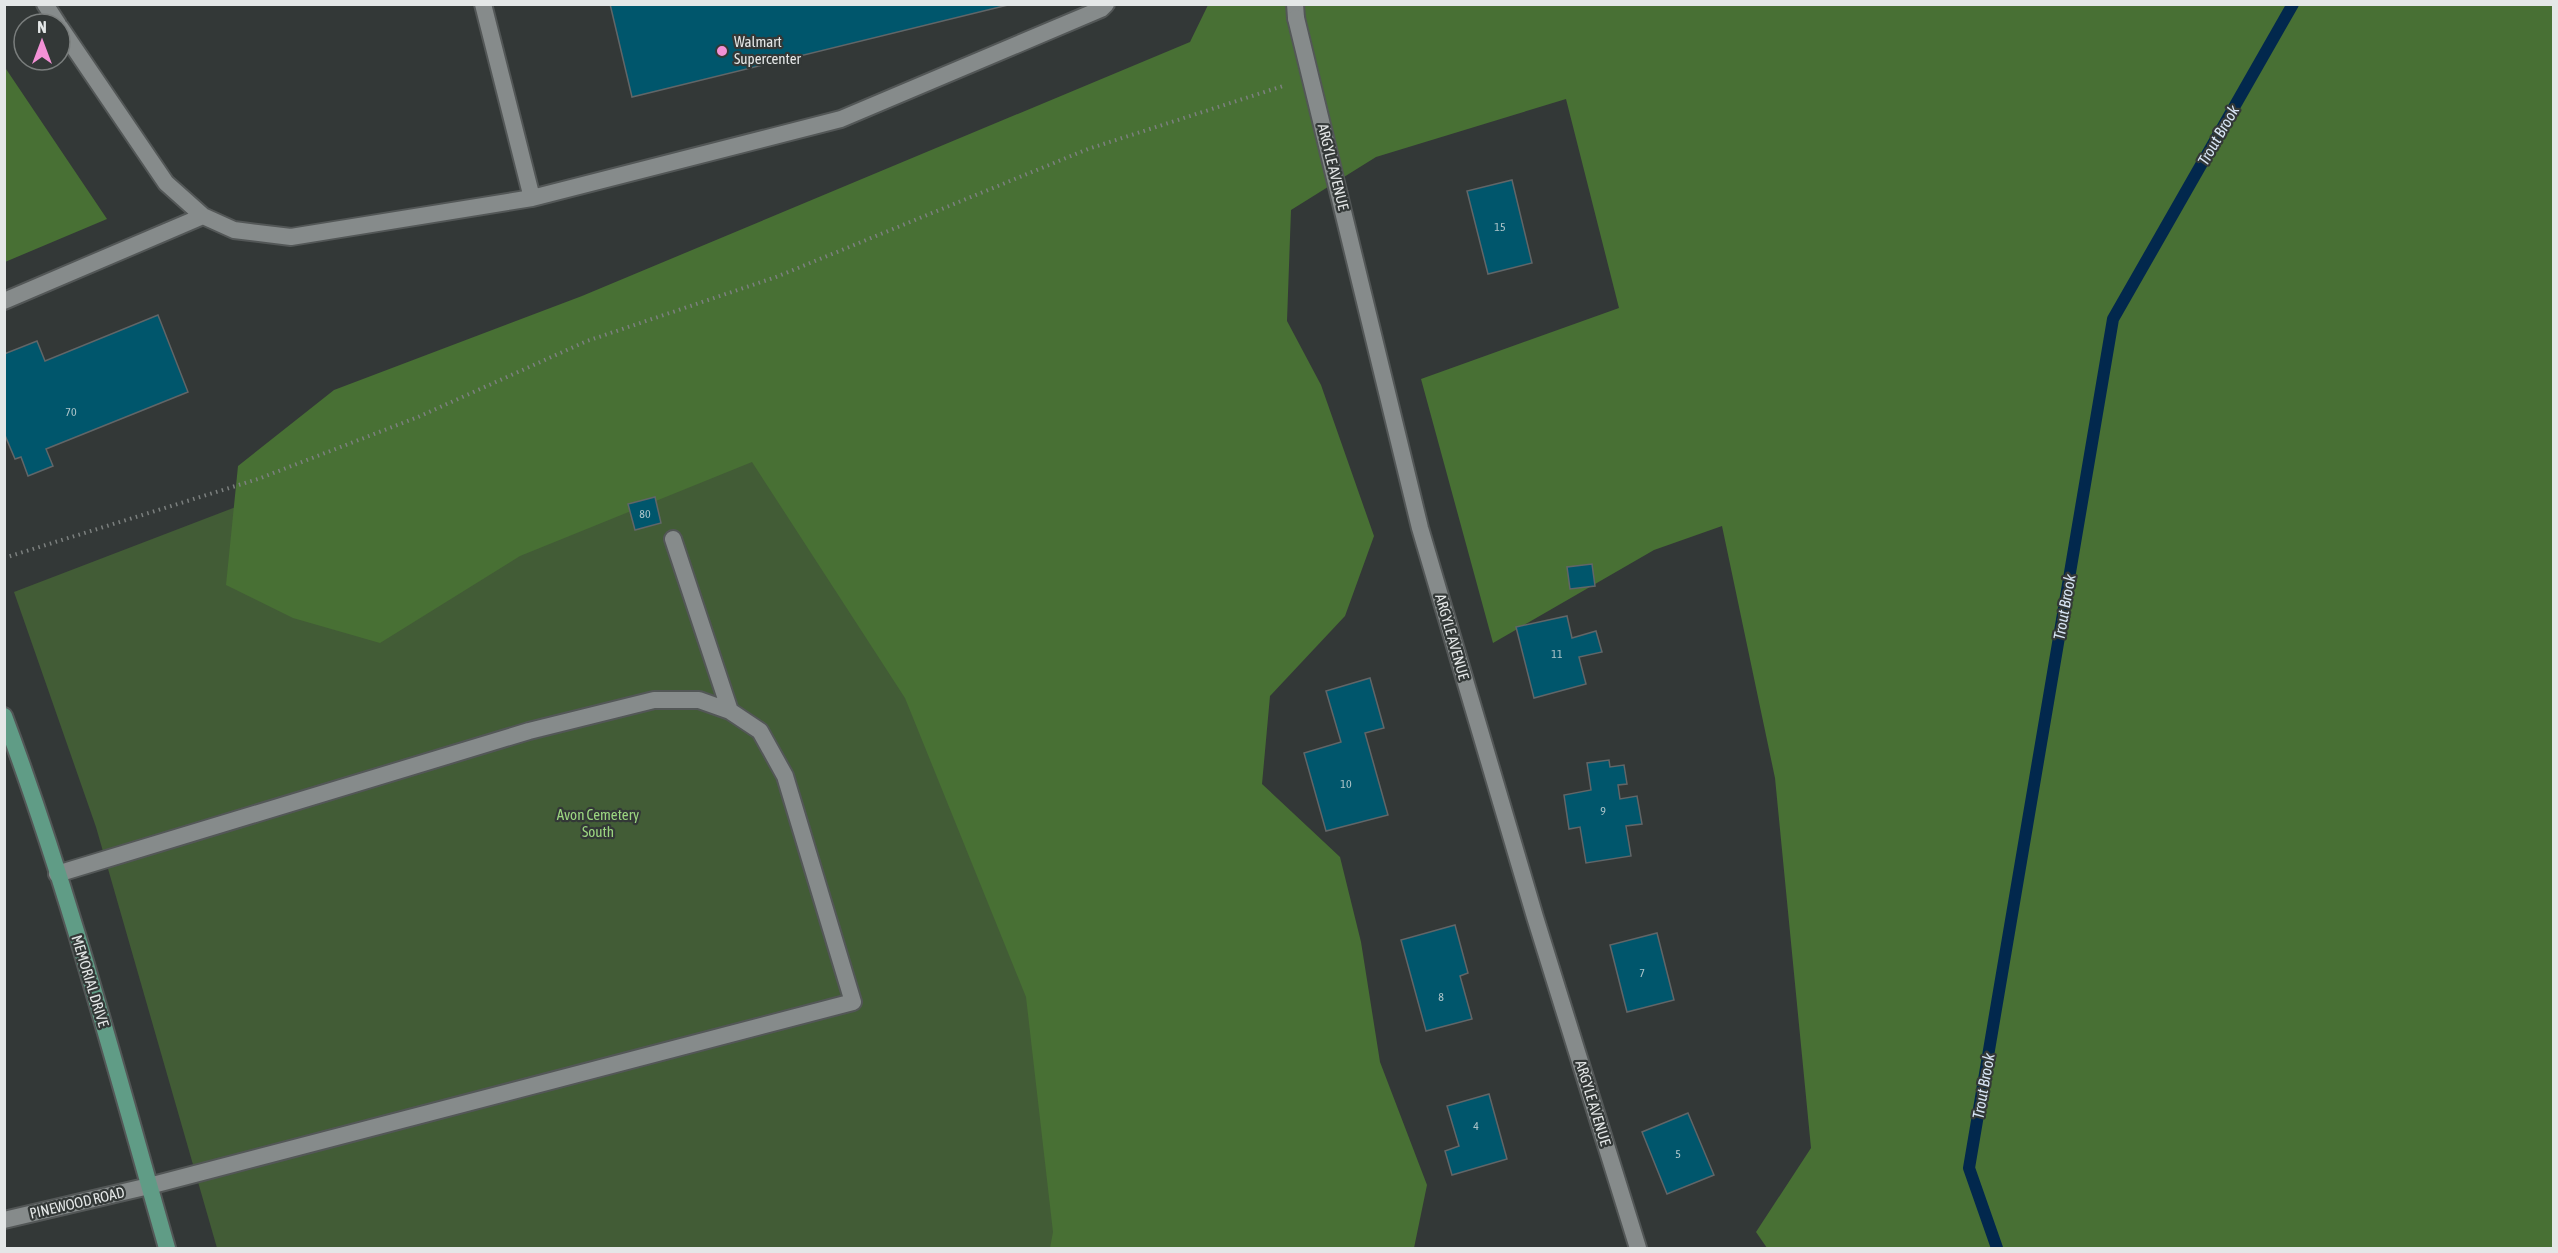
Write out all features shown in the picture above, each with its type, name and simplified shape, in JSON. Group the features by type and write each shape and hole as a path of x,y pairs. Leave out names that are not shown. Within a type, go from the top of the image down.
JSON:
{"main road":[{"name":"MEMORIAL DRIVE","path":"4,716 8,736 57,874 105,1030 167,1248"}],"street":[{"path":"483,4 531,198"},
{"path":"72,44 166,183 203,216 234,230 291,237 531,198 841,119 1101,9 1106,4"},
{"name":"ARGYLE AVENUE","path":"1295,11 1420,528 1535,917 1638,1248"},
{"path":"4,301 203,216"},
{"path":"673,539 730,711"},
{"path":"57,874 529,731 654,700 699,700 730,711"},
{"name":"PINEWOOD ROAD","path":"4,1220 149,1186 853,1002 785,776 760,731 730,711"}],"path":[{"path":"4,558 258,479 418,417 587,341 776,277 1088,150 1310,77"}],"green space":[{"path":"1208,5 2553,5 2553,1248 1767,1248 1756,1232 1811,1148 1775,778 1722,526 1654,550 1493,643 1421,379 1619,308 1566,99 1376,157 1291,210 1287,321 1321,385 1374,536 1345,616 1270,696 1262,784 1340,857 1361,942 1380,1062 1427,1185 1414,1248 1050,1248 1053,1232 1026,997 905,698 752,462 520,556 380,643 293,618 226,585 238,466 334,390 582,296 1190,42"},
{"path":"4,66 107,219 5,262 4,262"},
{"name":"Avon Cemetery South","path":"875,262 1167,1248 217,1248 96,827 14,592"}],"building":[{"name":"Walmart Supercenter","path":"610,4 1012,4 632,97"},
{"path":"1512,180 1532,263 1488,274 1467,191"},
{"path":"158,315 188,392 46,449 53,466 28,476 21,457 15,459 4,433 4,354 37,341 45,361"},
{"path":"655,497 661,523 635,530 628,504"},
{"path":"1592,564 1595,586 1570,589 1567,567"},
{"path":"1567,616 1572,638 1596,631 1602,652 1579,657 1586,684 1534,698 1516,627"},
{"path":"1370,678 1384,728 1365,733 1388,815 1326,831 1304,753 1341,742 1326,691"},
{"path":"1609,760 1610,767 1624,765 1627,784 1618,785 1620,799 1637,796 1642,824 1626,826 1631,856 1586,863 1580,827 1569,829 1564,795 1591,790 1587,763"},
{"path":"1455,925 1468,973 1460,976 1472,1019 1426,1031 1401,940"},
{"path":"1657,933 1674,1000 1627,1012 1610,945"},
{"path":"1489,1094 1507,1159 1452,1175 1445,1151 1459,1146 1447,1106"},
{"path":"1688,1113 1714,1175 1667,1194 1642,1132"}],"waterway":[{"name":"Trout Brook","path":"1997,1248 1969,1168 2113,319 2293,4"}],"place":[{"name":"Walmart Supercenter","path":"722,51"}]}
